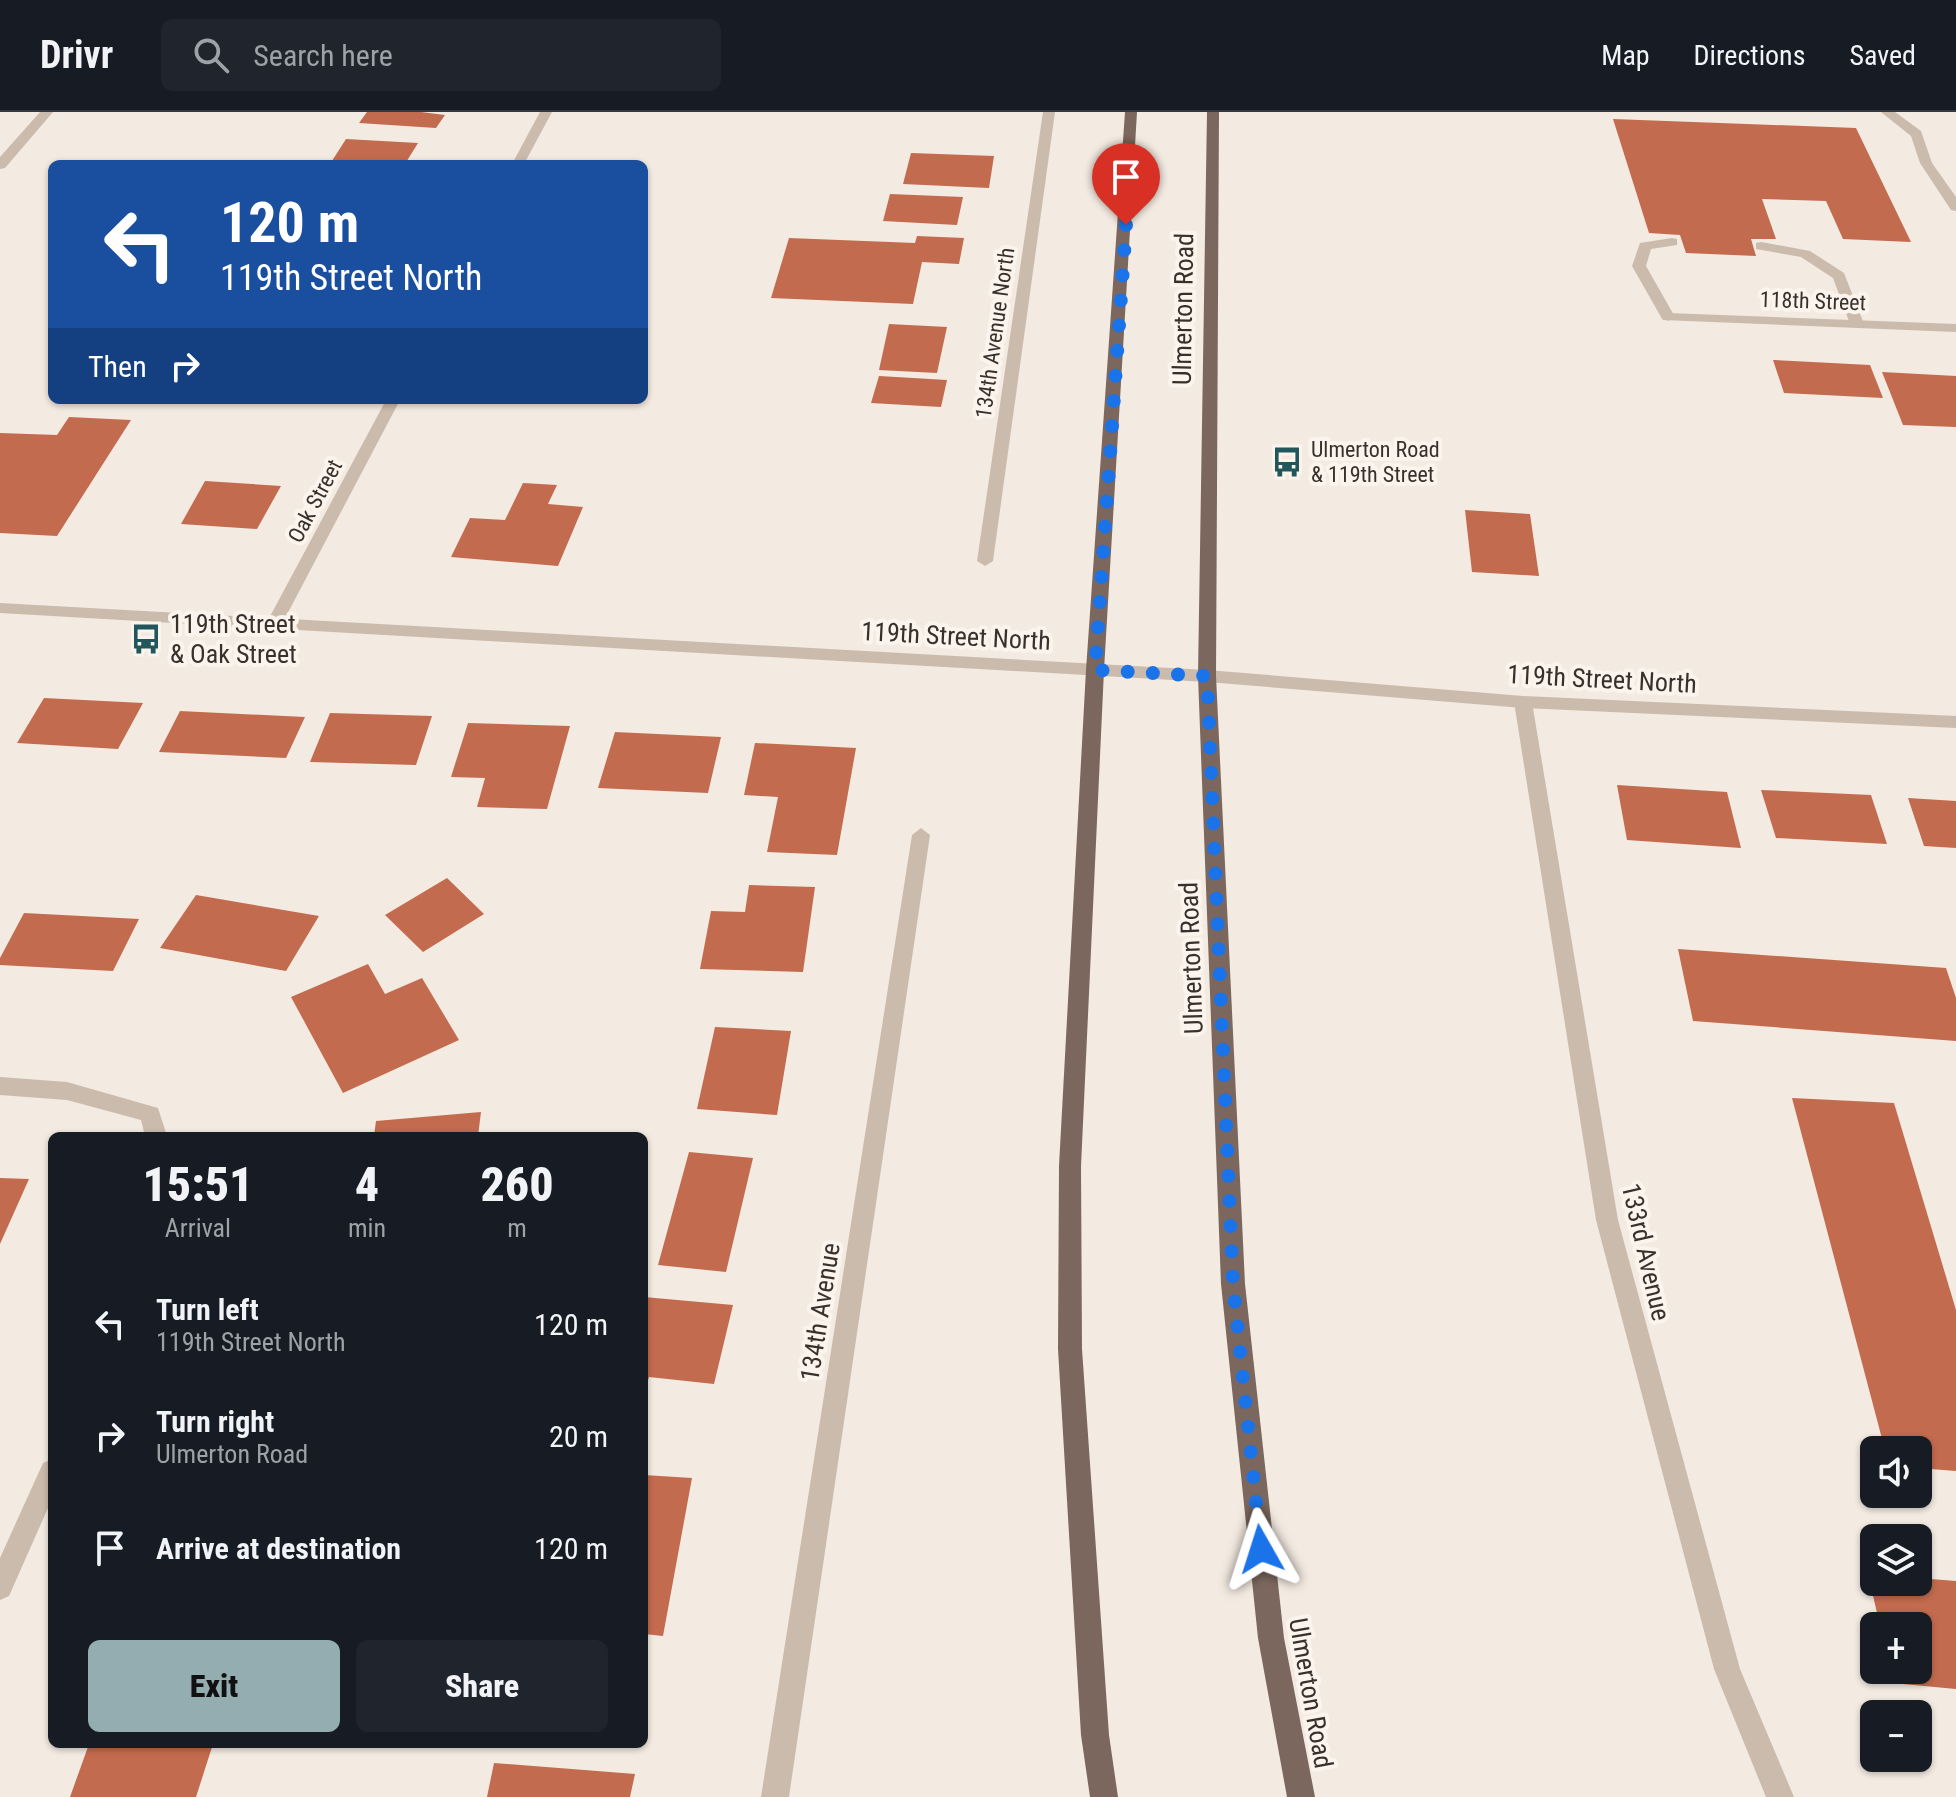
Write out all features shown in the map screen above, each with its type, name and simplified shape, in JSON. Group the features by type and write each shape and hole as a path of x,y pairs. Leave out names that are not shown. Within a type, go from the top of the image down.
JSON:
{"main road":[{"path":"1104,1797 1095,1735 1070,1349 1070,1166 1095,670 1131,112"},
{"name":"Ulmerton Road","path":"1213,112 1207,676 1233,1284 1271,1638 1301,1797"}],"street":[{"path":"0,165 47,112"},
{"path":"520,160 546,112"},
{"name":"134th Avenue North","path":"985,561 1049,112"},
{"path":"1887,112 1917,134 1926,163 1956,207"},
{"name":"118th Street","path":"1672,242 1645,246 1639,266 1668,317 1956,328"},
{"path":"1761,246 1805,254 1839,276 1857,324"},
{"name":"Oak Street","path":"275,622 391,404"},
{"name":"119th Street North","path":"0,608 1207,676 1523,702 1956,722"},
{"name":"133rd Avenue","path":"1523,702 1607,1220 1727,1669 1780,1797"},
{"name":"134th Avenue","path":"775,1797 921,835"},
{"path":"0,1086 67,1091 150,1114 155,1132"},
{"path":"0,1587 48,1480"}],"building":[{"path":"367,112 445,115 436,128 359,123"},
{"path":"1613,119 1856,128 1911,242 1843,239 1826,201 1762,199 1776,239 1751,239 1756,256 1686,253 1680,235 1649,233"},
{"path":"346,139 418,143 407,160 333,160"},
{"path":"911,153 994,156 989,188 903,184"},
{"path":"890,194 963,197 957,225 883,221"},
{"path":"917,236 964,238 959,264 922,262 913,304 771,298 789,238 915,243"},
{"path":"889,324 947,327 937,373 879,370"},
{"path":"1773,360 1870,365 1883,398 1784,393"},
{"path":"1882,372 1956,376 1956,427 1903,425"},
{"path":"879,376 947,380 941,407 871,403"},
{"path":"69,417 131,420 57,536 0,533 0,433 57,435"},
{"path":"205,481 281,486 257,529 181,524"},
{"path":"523,483 557,485 548,504 583,507 558,566 451,557 470,518 505,520"},
{"path":"1465,510 1530,514 1539,576 1472,572"},
{"path":"44,698 143,703 118,749 17,743"},
{"path":"180,711 305,717 286,758 159,752"},
{"path":"330,713 432,716 416,765 310,762"},
{"path":"468,723 570,726 547,809 477,807 485,778 451,777"},
{"path":"615,732 721,737 708,793 598,788"},
{"path":"755,743 856,748 837,855 767,852 778,797 744,795"},
{"path":"1617,785 1727,792 1741,848 1627,840"},
{"path":"1761,790 1871,795 1887,844 1776,838"},
{"path":"1908,798 1956,801 1956,848 1924,846"},
{"path":"447,878 484,914 423,952 385,915"},
{"path":"749,885 815,887 803,972 700,969 711,911 745,912"},
{"path":"196,895 319,916 286,971 160,948"},
{"path":"24,913 139,919 113,971 0,965 0,958"},
{"path":"1678,949 1946,968 1956,998 1956,1041 1693,1021"},
{"path":"368,964 385,994 422,978 459,1040 343,1093 291,997"},
{"path":"715,1027 791,1031 777,1115 697,1109"},
{"path":"1792,1098 1894,1103 1956,1310 1956,1471 1932,1469 1932,1436 1881,1436"},
{"path":"481,1112 478,1132 375,1132 376,1121"},
{"path":"689,1152 753,1158 726,1272 658,1265"},
{"path":"0,1178 29,1179 0,1244"},
{"path":"648,1297 733,1305 714,1384 649,1377 648,1380"},
{"path":"648,1475 692,1478 663,1636 648,1634"},
{"path":"1932,1579 1956,1581 1956,1689 1903,1684 1932,1684 1932,1612 1877,1612 1873,1596 1932,1596"},
{"path":"88,1748 212,1748 196,1797 70,1797"},
{"path":"494,1763 635,1774 630,1797 487,1797"}],"place":[{"name":"Ulmerton Road & 119th Street","path":"1287,462"},
{"name":"119th Street & Oak Street","path":"146,639"}],"route":[{"path":"1126,225 1095,670 1207,676 1233,1284 1261,1549"}]}
